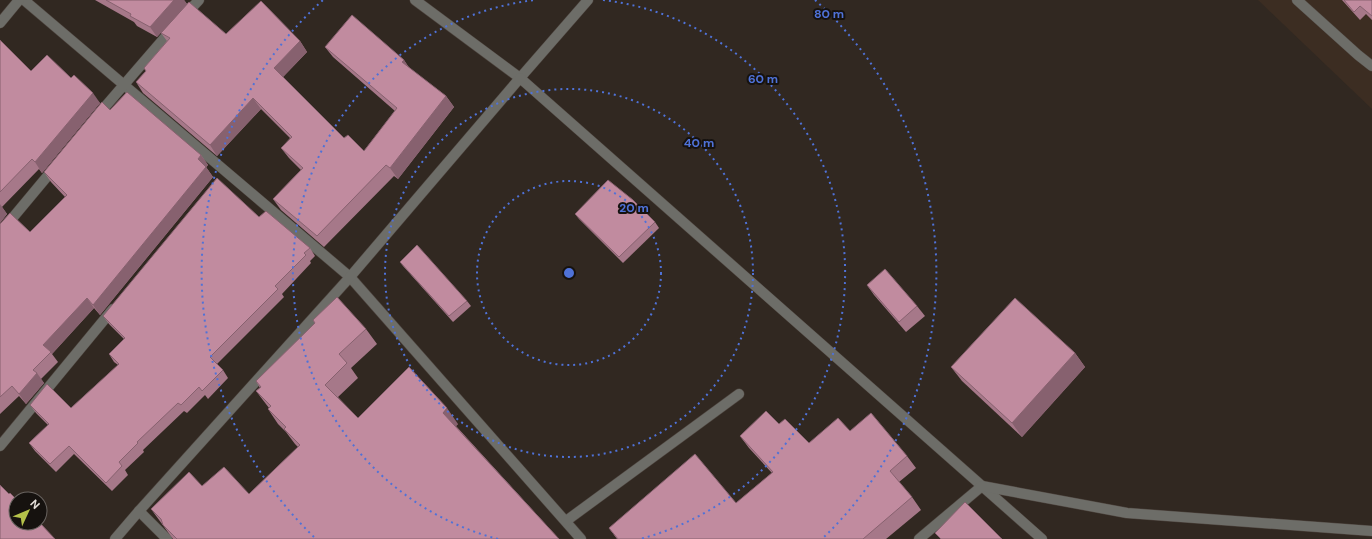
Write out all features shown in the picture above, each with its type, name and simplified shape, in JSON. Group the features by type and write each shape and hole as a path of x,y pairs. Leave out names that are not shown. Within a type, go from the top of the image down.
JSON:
{"street":[{"path":"0,23 19,0"},
{"path":"24,0 123,85 223,175 350,277 581,539"},
{"path":"89,126 123,85 199,0"},
{"path":"415,0 520,78 1042,539"},
{"path":"115,539 350,277 588,0"},
{"path":"1297,0 1372,66"},
{"path":"0,233 59,162"},
{"path":"0,446 120,300"},
{"path":"566,521 739,394"},
{"path":"982,486 1127,513 1372,531"},
{"path":"919,539 982,486"},
{"path":"139,511 167,539"}],"shaded area":[{"path":"1258,0 1372,0 1372,109"}],"building":[{"path":"106,0 174,0 150,27"},
{"path":"1344,0 1372,0 1372,16 1360,6 1354,12"},
{"path":"261,1 300,41 274,68 344,138 348,135 364,151 397,108 325,47 352,15 404,60 402,62 446,96 390,168 386,165 317,236 273,199 303,168 281,148 292,137 253,98 210,145 136,82 146,71 144,68 170,38 161,33 189,2 226,34"},
{"path":"0,40 31,71 47,55 71,78 74,75 93,93 35,162 32,159 0,192"},
{"path":"127,92 201,155 198,159 206,167 93,305 87,298 43,345 51,352 33,370 37,373 19,394 12,386 0,397 0,224 10,213 30,232 67,195 44,172 102,102 110,110"},
{"path":"217,178 259,217 266,211 310,248 304,253 306,255 275,286 278,289 210,357 223,370 202,391 199,387 181,405 178,403 137,442 138,443 119,462 122,466 106,483 69,446 50,464 29,443 49,424 30,405 47,384 71,408 119,364 109,354 125,338 103,316"},
{"path":"608,180 633,200 655,222 619,257 575,214"},
{"path":"417,245 467,301 449,316 400,262"},
{"path":"885,269 917,306 899,322 867,285"},
{"path":"337,297 366,329 339,354 347,363 325,385 358,418 409,367 447,408 443,413 559,539 177,539 163,525 161,519 151,509 189,472 202,486 224,467 249,494 300,445 284,429 286,427 268,409 271,406 256,391 261,387 256,381 315,323 313,320"},
{"path":"1015,298 1075,353 1012,423 951,367"},
{"path":"766,411 779,424 785,419 809,443 838,418 850,431 871,413 907,456 890,471 912,497 863,539 618,539 609,528 695,454 736,503 773,472 740,436"},
{"path":"0,485 8,493 8,531 48,531 55,539 0,539"},
{"path":"965,502 1002,539 941,539 935,533"}]}
